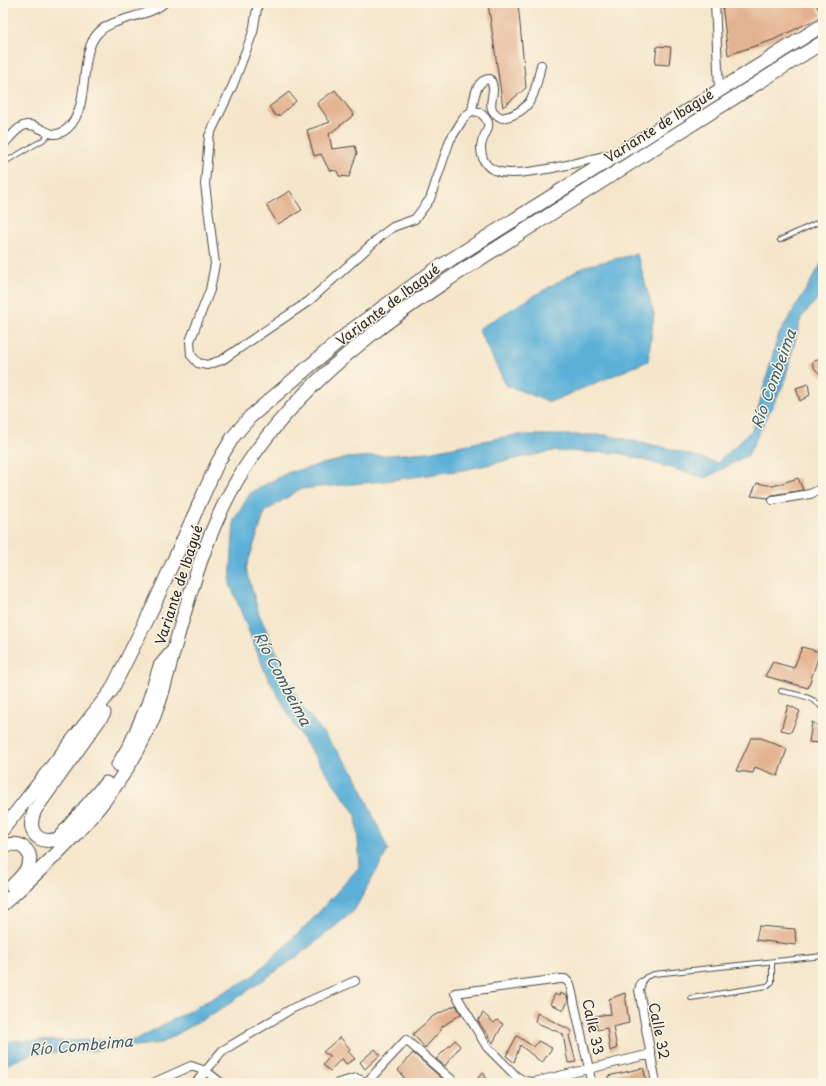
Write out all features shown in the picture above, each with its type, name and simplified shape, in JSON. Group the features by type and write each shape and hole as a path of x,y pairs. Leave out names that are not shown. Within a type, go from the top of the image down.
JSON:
{"highway":[{"name":"Variante de Ibagué","path":"3,828 111,691 152,609 218,462 250,417 359,325 433,271 823,26"},
{"name":"Variante de Ibagué","path":"3,904 53,859 100,807 140,747 160,701 199,563 219,514 244,469 275,426 298,400 364,340 438,286 823,42"},
{"path":"111,691 108,708 35,810 31,819 33,831 42,840 50,841 64,834 109,780 131,744 148,704 160,666 174,651"},
{"path":"3,847 7,844 18,844 27,851 29,865 3,897"}],"street":[{"path":"3,145 19,128 26,125 37,127 49,134 59,134 68,128 76,117 81,100 90,46 98,33 110,24 164,3"},
{"path":"258,3 253,32 233,85 209,136 205,184 215,264 210,290 190,341 191,356 198,363 207,365 222,360 297,310 354,263 382,235 393,227 415,219 421,214 430,200 450,140 465,116 472,112 479,112 487,120 489,127 481,146 483,161 498,172 520,172 566,165 621,152"},
{"path":"715,3 719,90"},
{"path":"472,112 478,86 480,82 485,79 490,79 493,84 491,108 495,114 502,118 520,112 527,107 532,99 541,65"},
{"path":"774,500 810,494 823,488"},
{"name":"Calle 33","path":"588,1069 534,1082 524,1081 516,1076 487,1047 455,993 564,979 570,984 591,1083"},
{"path":"196,1083 222,1051 293,1008 355,982"},
{"name":"Calle 32","path":"641,983 639,990 656,1083"},
{"path":"338,1083 350,1078 366,1082 406,1040 449,1081 457,1073"},
{"path":"588,1069 651,1054"},
{"path":"153,1083 191,1066 206,1071 221,1083"}],"lane":[{"path":"3,163 43,140 49,134"},
{"path":"780,240 823,220"},
{"path":"781,691 809,698 823,709"},
{"path":"641,983 646,977 654,974 823,956"},
{"path":"691,998 767,986 772,982 772,962"}],"water":[{"path":"637,254 654,314 648,361 550,402 506,385 478,329 585,266"},
{"name":"Río Combeima","path":"823,261 823,292 801,318 784,383 748,455 706,478 619,453 553,451 463,470 385,481 300,489 265,512 246,568 259,614 299,702 355,774 388,850 354,911 298,956 220,1010 161,1043 95,1051 31,1054 3,1066 3,1045 11,1041 135,1040 252,977 311,921 360,866 356,815 299,733 266,674 230,584 234,520 251,492 287,473 347,458 428,452 514,435 606,435 671,449 717,463 752,430 778,336"}],"building":[{"path":"488,3 518,3 526,88 503,107"},
{"path":"722,3 815,3 822,16 773,40 728,55"},
{"path":"657,46 671,47 669,65 655,64"},
{"path":"335,90 354,115 329,134 332,149 355,146 357,153 349,177 339,176 337,171 329,170 321,154 314,156 307,130 330,122 317,103"},
{"path":"289,92 296,101 279,116 275,115 269,107"},
{"path":"290,191 302,210 278,224 266,205"},
{"path":"819,358 823,363 823,377 815,369 812,363"},
{"path":"808,384 810,395 800,401 796,388"},
{"path":"798,478 803,490 772,495 768,498 751,496 757,483 773,486"},
{"path":"802,647 820,652 808,688 765,676 773,662 794,668"},
{"path":"788,705 800,711 791,732 781,730"},
{"path":"812,722 823,728 820,743 809,742"},
{"path":"751,738 761,738 787,749 778,776 755,767 753,773 736,771"},
{"path":"759,926 795,929 796,945 756,940"},
{"path":"560,993 567,996 568,1001 564,1010 550,1004 555,994 559,996"},
{"path":"625,993 629,1023 613,1027 617,1048 610,1051 607,1028 597,1030 595,1016 611,1014 609,999"},
{"path":"456,1005 461,1014 440,1028 441,1030 425,1048 413,1034 432,1017"},
{"path":"483,1013 494,1023 497,1020 503,1024 493,1043 478,1021"},
{"path":"537,1013 572,1031 569,1036 576,1062 568,1063 563,1034 535,1022"},
{"path":"517,1036 534,1047 538,1041 552,1048 542,1063 520,1045 514,1062 506,1056"},
{"path":"340,1037 350,1049 348,1051 355,1059 346,1064 342,1058 330,1071 323,1065 330,1056 323,1052"},
{"path":"455,1040 460,1046 445,1066 436,1059"},
{"path":"375,1049 380,1055 365,1069 360,1062"},
{"path":"413,1053 444,1080 445,1083 408,1083 398,1070"},
{"path":"643,1068 646,1079 627,1083 608,1083 608,1076"},
{"path":"483,1072 489,1083 474,1083"}]}
